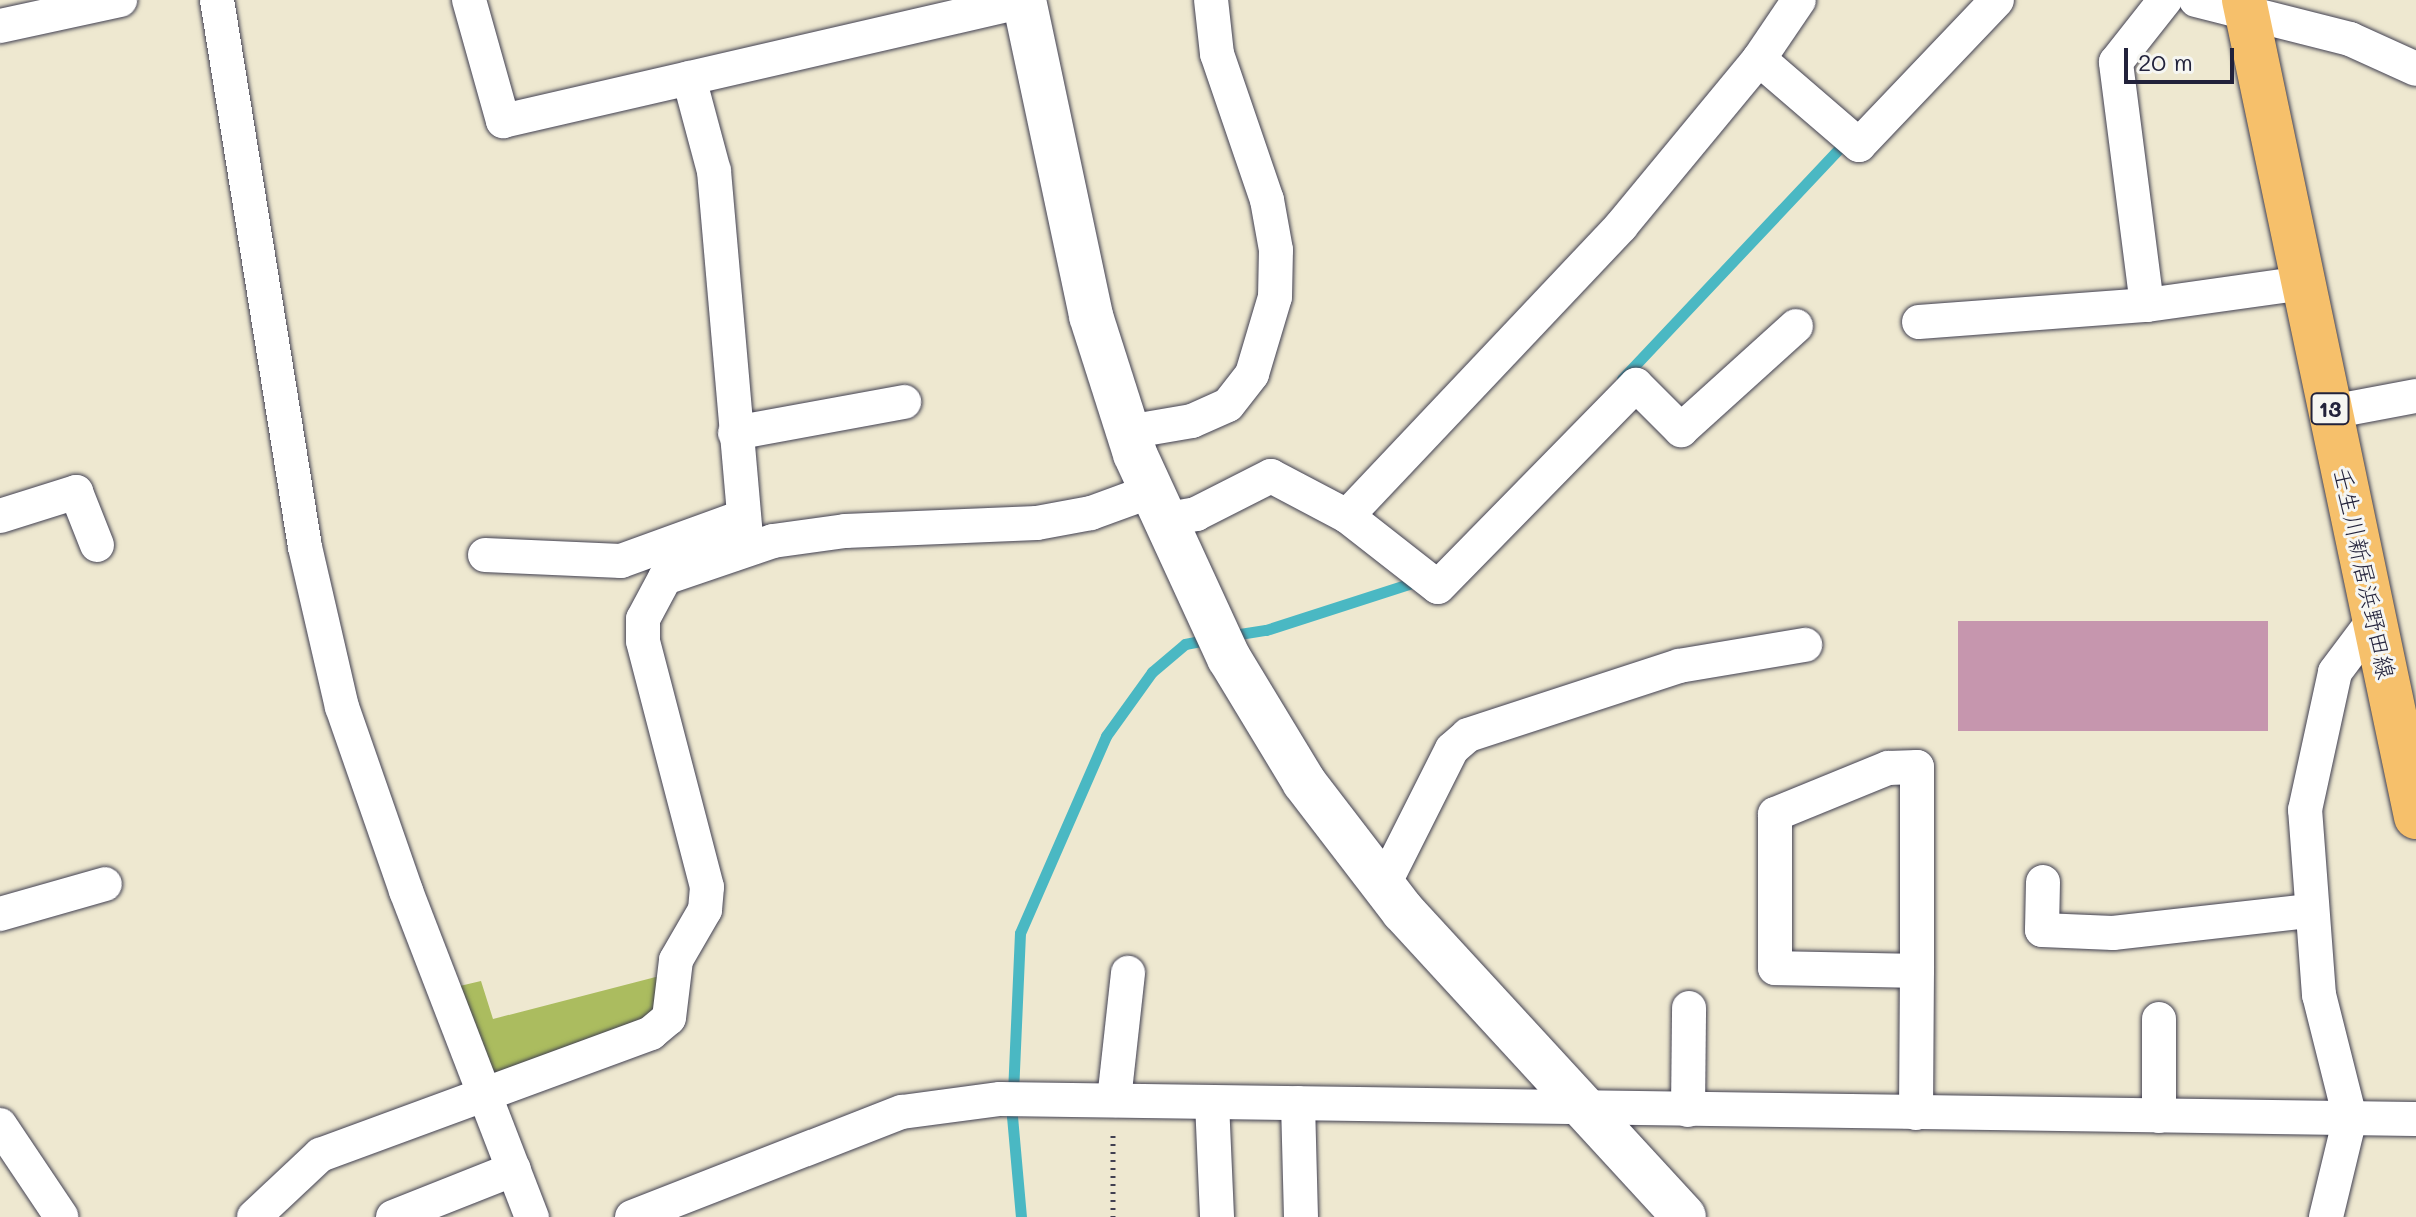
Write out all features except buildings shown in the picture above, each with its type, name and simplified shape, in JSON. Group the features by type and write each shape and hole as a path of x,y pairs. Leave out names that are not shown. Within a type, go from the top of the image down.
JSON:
{"main road":[{"name":"壬生川新居浜野田線","path":"2245,6 2416,817"}],"street":[{"path":"0,26 120,0"},
{"path":"217,0 305,547 331,662 406,891 532,1217"},
{"path":"469,0 503,121 1024,0 1091,316 1128,432 1157,506 1261,713 1304,782 1383,886 1684,1217"},
{"path":"1128,432 1192,421 1228,405 1252,374 1275,297 1276,250 1267,200 1217,54 1211,0"},
{"path":"1347,516 1621,226 1759,59 1799,0"},
{"path":"1759,59 1859,145 1997,0"},
{"path":"2147,305 2116,62 2165,0"},
{"path":"2196,0 2245,6 2350,39 2416,69"},
{"path":"689,78 714,171 744,533"},
{"path":"1919,322 2147,305 2304,283"},
{"path":"485,555 621,561 678,556 744,533 1037,523 1157,506 1196,514 1271,476 1347,516 1438,587 1636,385 1681,430 1796,326"},
{"path":"2331,412 2416,396"},
{"path":"735,433 904,402"},
{"path":"0,516 76,492 97,545"},
{"path":"254,1217 320,1155 483,1092 651,1033 669,1018 676,960 705,910 707,887 643,641 643,619 678,556"},
{"path":"2326,1217 2350,1118 2319,995 2310,911 2305,810 2317,738 2335,672 2374,620"},
{"path":"1383,886 1452,749 1468,735 1679,666 1805,645"},
{"path":"1916,1113 1917,971 1917,767 1888,768 1775,814 1775,968 1917,971"},
{"path":"2043,882 2042,930 2113,933 2310,911"},
{"path":"0,914 105,884"},
{"path":"1114,1100 1128,973"},
{"path":"1688,1110 1689,1008"},
{"path":"2159,1019 2159,1116"},
{"path":"632,1217 902,1112 1013,1099 2416,1119"},
{"path":"1212,1102 1217,1217"},
{"path":"1298,1103 1301,1217"},
{"path":"0,1125 61,1216"},
{"path":"393,1217 514,1169"}],"path":[{"path":"1113,1217 1114,1100"}],"green space":[{"path":"675,972 669,1018 483,1092 447,989 481,981 493,1019"}],"waterway":[{"path":"1622,379 1846,141"},
{"path":"1227,636 1266,630 1421,580"},
{"path":"1021,1217 1012,1116 1020,933 1106,736 1152,672 1185,644 1210,639"}]}
